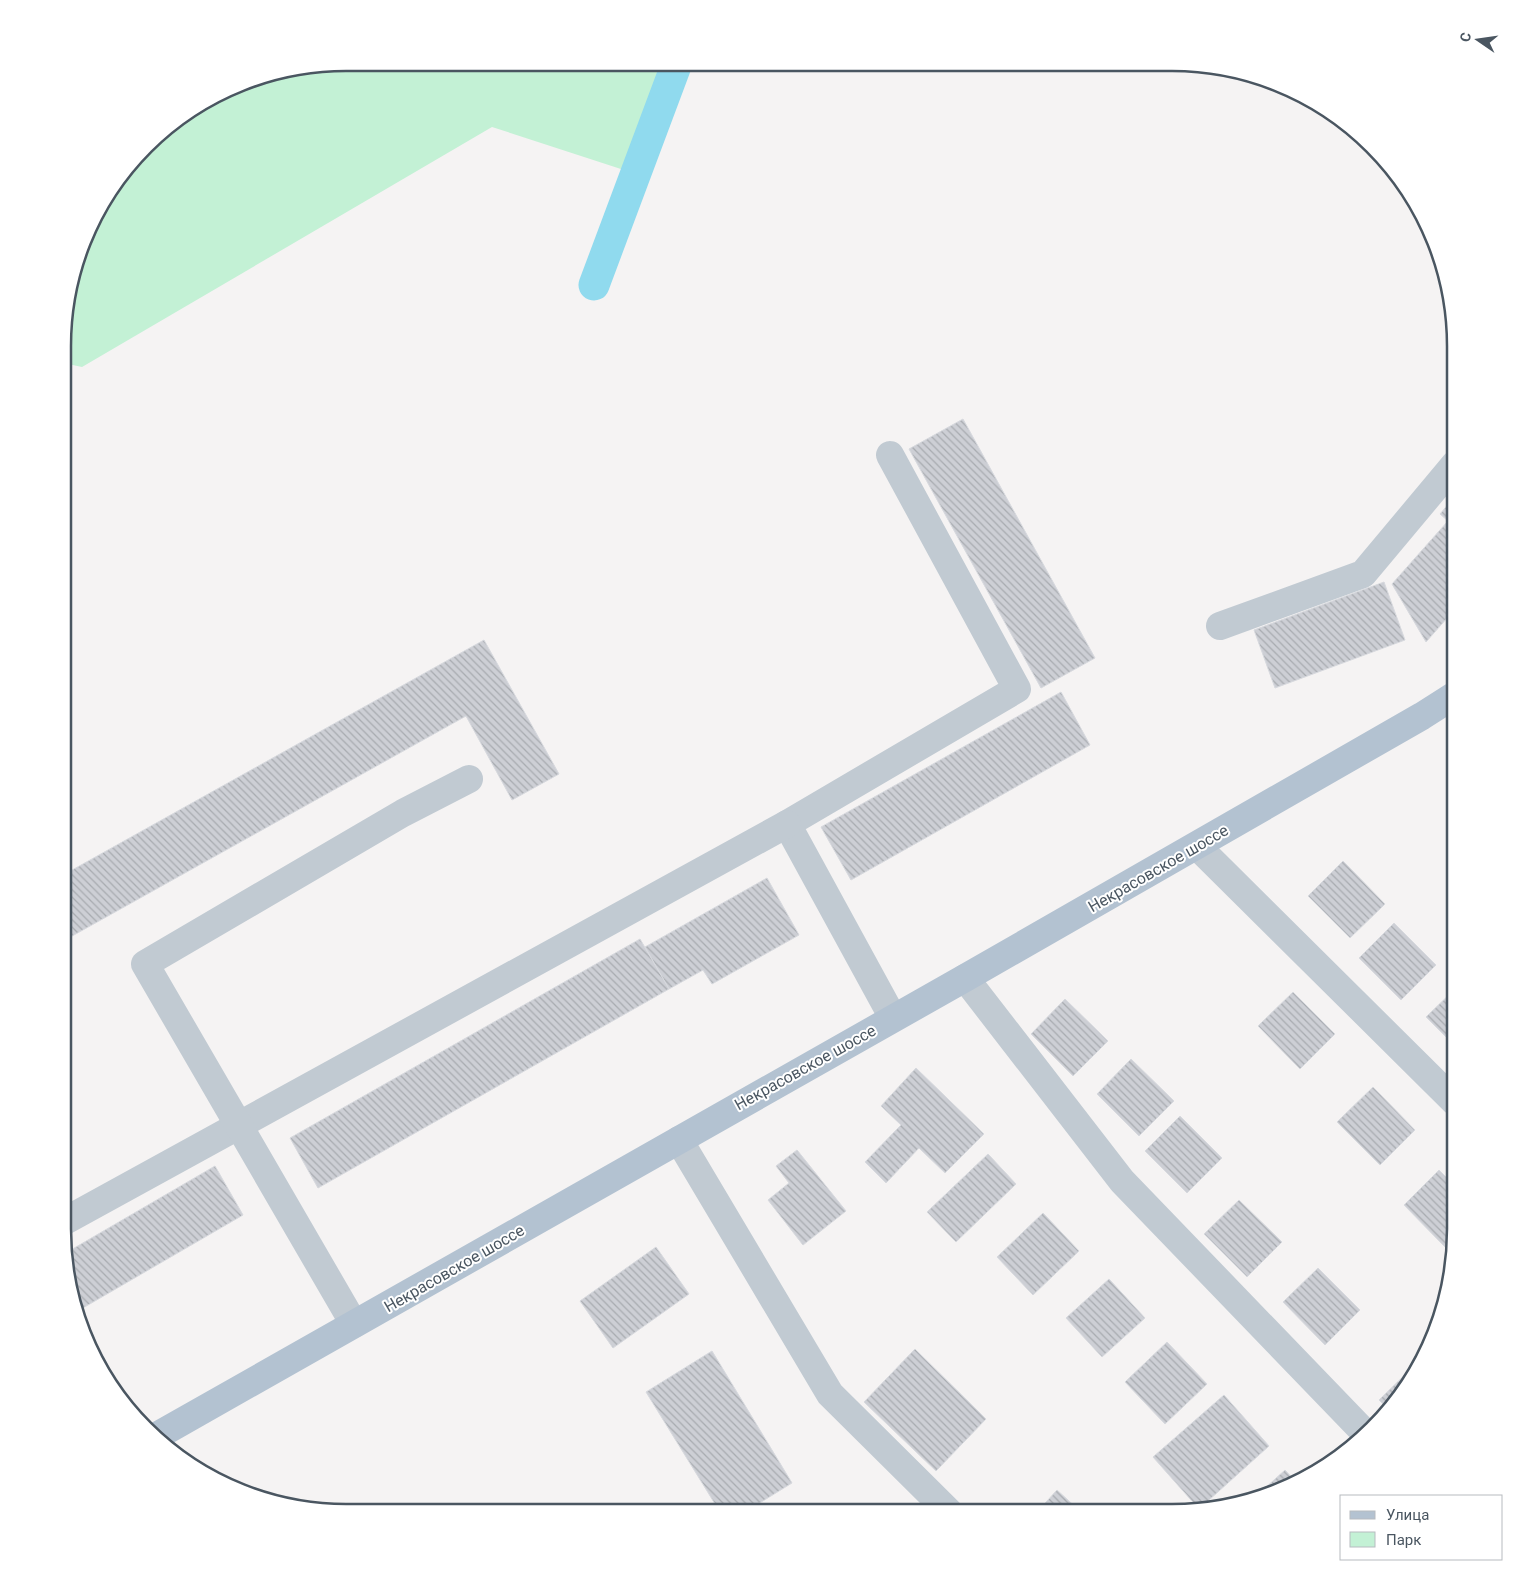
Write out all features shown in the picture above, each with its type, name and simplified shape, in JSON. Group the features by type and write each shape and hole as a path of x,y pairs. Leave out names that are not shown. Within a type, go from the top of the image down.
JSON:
{"main road":[{"name":"Некрасовское шоссе","path":"163,1433 1197,846 1447,700"}],"street":[{"path":"71,1218 238,1124 787,824 1017,689 890,455"},
{"path":"1220,626 1363,574 1447,474"},
{"path":"354,1324 145,964 403,812 469,779"},
{"path":"787,824 892,1018"},
{"path":"1197,846 1447,1094"},
{"path":"965,978 1122,1181 1360,1428"},
{"path":"679,1140 830,1394 941,1504"}],"green space":[{"path":"659,71 624,170 492,127 82,367 71,365 72,328 81,275 92,241 108,209 140,165 179,128 209,108 258,86 293,77 328,72"}],"building":[{"path":"963,419 1095,658 1041,688 909,449"},
{"path":"1447,506 1447,520 1440,514"},
{"path":"1447,522 1447,618 1426,642 1392,584"},
{"path":"1384,582 1405,640 1275,688 1254,630"},
{"path":"484,640 559,774 512,800 466,716 71,937 71,871"},
{"path":"1061,692 1090,745 851,880 821,827"},
{"path":"1343,861 1385,904 1350,938 1308,896"},
{"path":"767,878 799,935 712,984 703,970 669,989 645,947"},
{"path":"1394,923 1436,965 1401,1000 1359,958"},
{"path":"640,939 669,989 318,1188 290,1138"},
{"path":"1293,992 1335,1034 1300,1069 1258,1026"},
{"path":"1447,997 1447,1038 1426,1017"},
{"path":"1065,999 1108,1041 1073,1076 1031,1034"},
{"path":"1131,1059 1174,1101 1139,1136 1097,1094"},
{"path":"916,1068 984,1134 945,1173 919,1148 886,1183 865,1162 901,1125 881,1106"},
{"path":"1373,1087 1415,1130 1380,1165 1337,1122"},
{"path":"1180,1116 1222,1158 1187,1193 1145,1151"},
{"path":"797,1150 846,1211 803,1245 768,1200 789,1183 776,1166"},
{"path":"988,1154 1016,1184 956,1242 927,1212"},
{"path":"215,1166 243,1215 83,1308 72,1249"},
{"path":"1439,1170 1447,1178 1446,1248 1404,1205"},
{"path":"1239,1200 1282,1242 1247,1277 1204,1234"},
{"path":"1043,1213 1079,1251 1033,1295 997,1257"},
{"path":"656,1247 689,1294 613,1348 580,1301"},
{"path":"1318,1268 1360,1310 1325,1345 1283,1302"},
{"path":"1109,1279 1145,1318 1102,1357 1066,1318"},
{"path":"1167,1342 1207,1384 1165,1424 1125,1382"},
{"path":"915,1349 986,1419 936,1471 864,1402"},
{"path":"712,1351 792,1483 758,1504 715,1504 646,1392"},
{"path":"1403,1377 1383,1404 1379,1400"},
{"path":"1224,1395 1269,1446 1208,1501 1193,1503 1153,1457"},
{"path":"1285,1470 1291,1476 1277,1483 1267,1487"},
{"path":"1057,1490 1072,1504 1044,1504"}],"waterway":[{"path":"594,285 674,71"}]}
